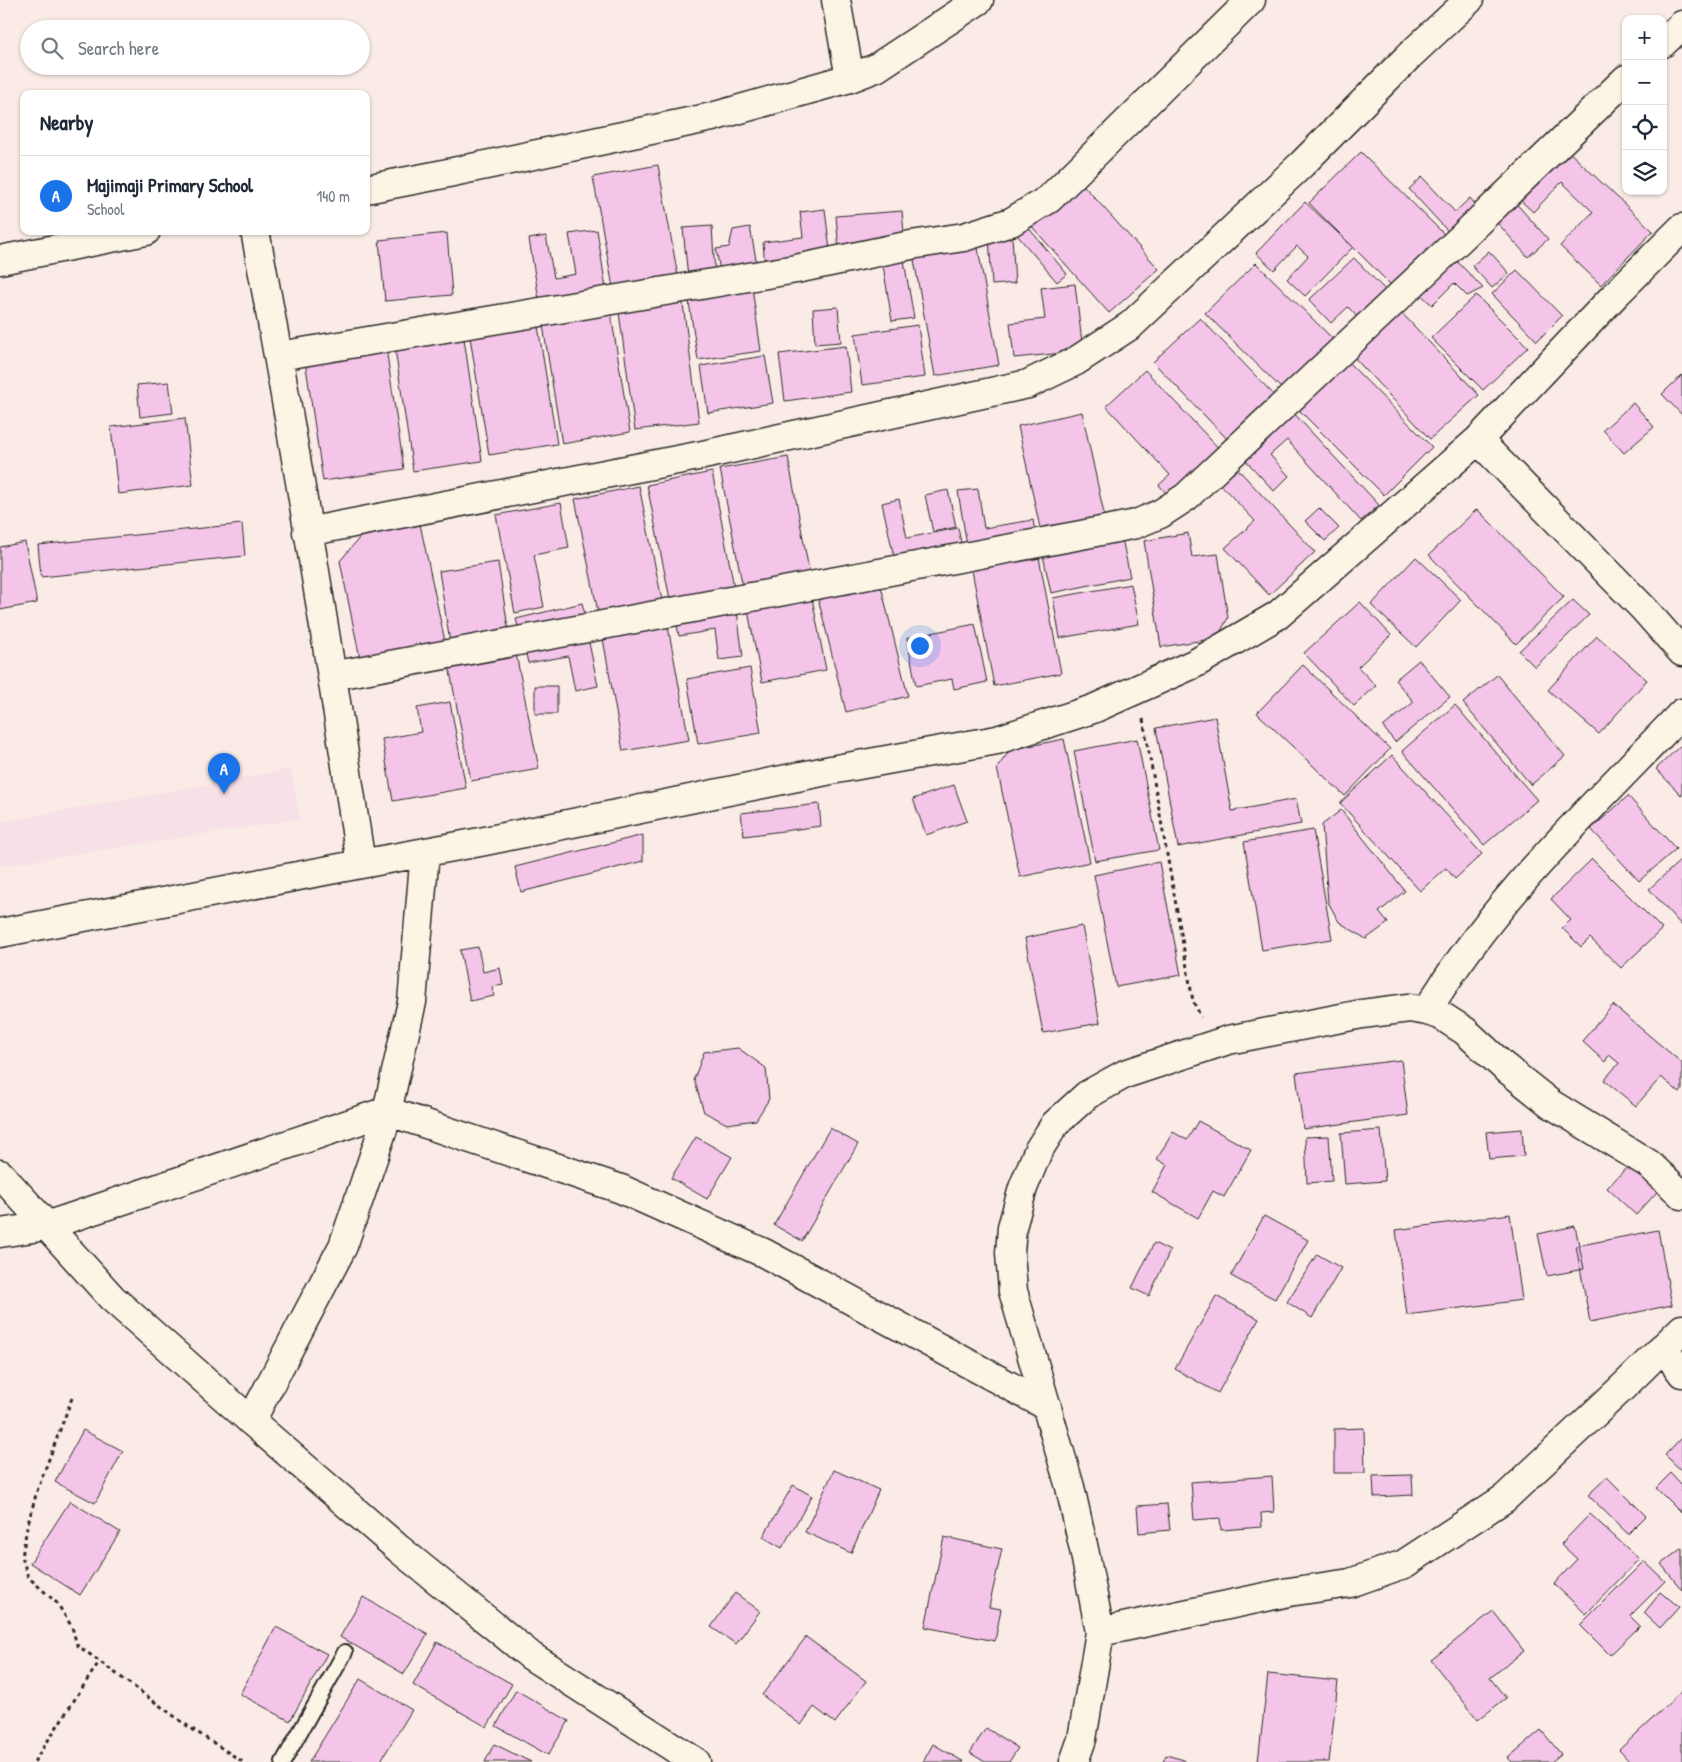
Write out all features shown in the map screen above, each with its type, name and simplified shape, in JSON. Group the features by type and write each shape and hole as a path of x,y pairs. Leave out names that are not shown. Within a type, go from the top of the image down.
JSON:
{"street":[{"path":"836,0 850,78"},
{"path":"370,188 712,117 850,78 876,68 979,0"},
{"path":"279,356 796,269 911,245 964,237 1011,222 1049,199 1251,0"},
{"path":"307,532 703,455 1028,384 1076,361 1131,325 1302,164 1409,56 1468,0"},
{"path":"1667,39 1682,24"},
{"path":"332,676 1081,535 1136,524 1160,514 1186,498 1622,83"},
{"path":"0,934 426,852 831,770 997,740 1093,709 1196,663 1278,615 1478,440 1615,294 1682,228"},
{"path":"0,260 126,235"},
{"path":"256,235 279,356 361,864"},
{"path":"1478,440 1644,609 1682,652"},
{"path":"1427,1011 1462,956 1492,916 1533,869 1682,713"},
{"path":"251,1421 343,1246 383,1129 412,1002 426,852"},
{"path":"1074,1762 1082,1739 1100,1632 1070,1487 1013,1291 1010,1253 1012,1227 1023,1188 1038,1151 1055,1124 1087,1095 1125,1074 1228,1040 1362,1014 1409,1008 1427,1011 1440,1016 1465,1031 1502,1065 1550,1104 1649,1164 1682,1195"},
{"path":"0,1233 46,1226 387,1111 530,1157 630,1193 764,1253 1046,1406"},
{"path":"0,1174 112,1298 399,1549 531,1656 696,1762"},
{"path":"1100,1632 1289,1592 1350,1583 1404,1564 1505,1498 1673,1338 1682,1373"}],"lane":[{"path":"283,1762 344,1652"}],"path":[{"path":"1138,689 1193,1002 1198,1013 1211,1028 1228,1040"},
{"path":"72,1398 37,1491 27,1527 22,1557 28,1577 57,1603 72,1626 77,1645 189,1727 243,1762"},
{"path":"34,1762 99,1662"}],"shaded area":[{"path":"291,769 300,819 0,866 0,822"}],"building":[{"path":"1565,148 1653,231 1601,285 1560,246 1593,212 1562,182 1533,212 1517,197"},
{"path":"1361,152 1448,238 1396,290 1309,203"},
{"path":"658,165 679,282 614,293 593,177"},
{"path":"1076,177 1159,269 1109,313 1027,221"},
{"path":"1422,177 1455,212 1470,198 1482,212 1454,238 1409,189"},
{"path":"1512,199 1548,239 1528,257 1492,217"},
{"path":"1305,202 1353,247 1305,296 1287,279 1308,256 1297,246 1274,270 1256,253"},
{"path":"825,209 831,259 765,267 763,242 803,237 800,212"},
{"path":"902,211 905,245 839,250 836,216"},
{"path":"712,226 715,276 688,278 683,228"},
{"path":"1027,226 1067,274 1057,282 1017,235"},
{"path":"750,227 757,265 720,271 716,249 729,247 733,230"},
{"path":"597,230 607,295 540,306 529,239 546,236 554,278 576,274 569,234"},
{"path":"447,233 452,295 385,301 379,240"},
{"path":"1012,236 1015,283 992,285 989,237"},
{"path":"977,243 999,365 935,376 913,254"},
{"path":"1489,251 1509,273 1492,288 1472,266"},
{"path":"903,255 914,318 892,321 882,259"},
{"path":"1451,255 1483,288 1467,296 1454,283 1432,305 1416,290"},
{"path":"1354,258 1390,295 1361,321 1348,307 1331,323 1309,300"},
{"path":"1256,263 1338,344 1287,394 1205,313"},
{"path":"1517,270 1562,316 1537,341 1492,294"},
{"path":"1075,284 1083,351 1014,358 1010,323 1045,319 1041,288"},
{"path":"752,287 761,351 698,360 688,296"},
{"path":"1476,295 1528,347 1483,390 1431,338"},
{"path":"682,297 699,422 635,430 618,305"},
{"path":"838,307 841,342 815,344 813,309"},
{"path":"610,308 630,432 562,444 542,319"},
{"path":"1397,308 1479,395 1430,439 1349,352"},
{"path":"1200,318 1278,399 1231,443 1153,362"},
{"path":"537,320 557,444 489,455 469,331"},
{"path":"918,325 925,377 862,385 855,334"},
{"path":"463,332 482,461 413,471 394,342"},
{"path":"846,346 851,392 785,401 779,354"},
{"path":"386,348 404,469 323,481 305,360"},
{"path":"765,356 773,403 708,413 701,366"},
{"path":"1344,358 1432,447 1384,495 1295,406"},
{"path":"1145,370 1224,454 1173,501 1159,485 1170,475 1106,406"},
{"path":"1682,375 1682,415 1662,394"},
{"path":"169,382 173,413 140,417 137,385"},
{"path":"1633,403 1654,427 1624,453 1603,430"},
{"path":"1289,408 1379,505 1361,521 1287,440 1270,455 1289,476 1274,491 1239,453"},
{"path":"1082,412 1106,523 1042,537 1018,426"},
{"path":"185,418 193,485 118,494 111,427"},
{"path":"788,457 810,576 743,588 720,469"},
{"path":"1234,465 1315,552 1269,595 1225,548 1255,521 1217,481"},
{"path":"712,472 735,592 671,604 647,485"},
{"path":"639,486 663,605 599,617 575,499"},
{"path":"978,489 984,528 1033,520 1037,542 968,552 958,491"},
{"path":"948,490 956,527 933,532 925,495"},
{"path":"899,499 907,538 958,528 963,552 896,566 882,503"},
{"path":"561,503 569,548 534,555 544,607 515,613 496,515"},
{"path":"1319,508 1339,528 1325,541 1305,521"},
{"path":"1477,509 1564,597 1516,644 1429,555"},
{"path":"242,524 245,556 41,577 38,545"},
{"path":"420,524 447,651 362,668 340,561 360,537"},
{"path":"1188,533 1192,557 1218,554 1228,618 1217,638 1161,647 1144,541"},
{"path":"1122,538 1130,577 1051,593 1043,555"},
{"path":"25,542 37,603 0,610 0,547"},
{"path":"1038,552 1061,673 994,686 971,565"},
{"path":"1416,557 1461,600 1416,647 1371,605"},
{"path":"498,562 509,634 450,643 439,571"},
{"path":"880,582 908,696 846,712 818,598"},
{"path":"1131,584 1139,624 1060,638 1053,598"},
{"path":"811,593 826,670 762,682 747,606"},
{"path":"1573,600 1589,615 1535,667 1519,651"},
{"path":"1360,602 1391,635 1358,667 1376,686 1354,706 1304,653"},
{"path":"582,603 586,618 520,634 516,619"},
{"path":"737,611 743,657 719,660 715,630 679,636 676,620"},
{"path":"667,621 689,740 623,751 602,633"},
{"path":"975,624 987,682 954,689 952,679 916,686 907,638"},
{"path":"1597,636 1647,680 1599,734 1548,690"},
{"path":"588,638 598,686 575,691 568,656 528,663 525,650"},
{"path":"515,649 539,769 471,781 448,661"},
{"path":"1419,660 1450,697 1395,742 1383,727 1414,702 1395,680"},
{"path":"1303,665 1390,749 1345,796 1257,713"},
{"path":"750,668 761,733 698,744 687,679"},
{"path":"1497,675 1565,756 1531,785 1463,703"},
{"path":"535,686 557,686 557,714 535,714"},
{"path":"450,702 466,788 393,801 382,739 421,732 417,708"},
{"path":"1455,705 1537,800 1484,845 1402,751"},
{"path":"1215,717 1232,811 1296,799 1301,824 1178,847 1156,728"},
{"path":"1064,739 1090,862 1020,877 997,768 1010,750"},
{"path":"1137,739 1159,850 1095,861 1074,751"},
{"path":"1682,744 1682,796 1656,769"},
{"path":"1392,755 1482,854 1455,879 1446,868 1420,891 1340,803"},
{"path":"954,785 967,821 926,835 913,799"},
{"path":"1628,796 1676,849 1639,881 1591,829"},
{"path":"819,804 821,826 744,836 741,813"},
{"path":"1341,810 1405,891 1379,912 1388,923 1366,939 1339,922 1328,902 1322,825"},
{"path":"1313,830 1332,939 1262,950 1244,842"},
{"path":"643,835 643,861 521,892 515,867"},
{"path":"1592,859 1662,929 1621,968 1590,938 1581,947 1562,928 1571,920 1551,899"},
{"path":"1682,859 1682,926 1649,889"},
{"path":"1159,862 1181,975 1116,987 1094,875"},
{"path":"1082,926 1100,1023 1043,1033 1025,938"},
{"path":"478,947 483,972 500,968 503,985 492,987 494,996 470,1001 460,950"},
{"path":"1613,1005 1682,1063 1682,1090 1680,1093 1661,1077 1636,1106 1604,1080 1619,1063 1609,1055 1605,1062 1582,1041"},
{"path":"738,1048 766,1068 769,1099 756,1120 727,1124 704,1112 694,1079 704,1052"},
{"path":"1401,1060 1408,1115 1303,1129 1296,1073"},
{"path":"1198,1121 1251,1150 1224,1197 1213,1191 1198,1218 1152,1192 1167,1165 1157,1159 1173,1132 1187,1140"},
{"path":"830,1128 858,1144 802,1241 774,1225"},
{"path":"1522,1129 1524,1156 1489,1159 1486,1132"},
{"path":"1381,1130 1385,1181 1345,1184 1341,1133"},
{"path":"1329,1136 1332,1181 1307,1183 1305,1137"},
{"path":"696,1137 732,1157 707,1199 671,1178"},
{"path":"1629,1165 1658,1191 1636,1215 1607,1188"},
{"path":"1510,1214 1522,1300 1407,1315 1396,1230"},
{"path":"1264,1216 1308,1240 1275,1299 1231,1276"},
{"path":"1575,1226 1584,1269 1547,1276 1538,1234"},
{"path":"1658,1230 1672,1305 1590,1322 1576,1246"},
{"path":"1154,1243 1170,1251 1149,1296 1132,1288"},
{"path":"1317,1254 1341,1268 1312,1318 1287,1302"},
{"path":"1216,1296 1259,1319 1218,1393 1175,1369"},
{"path":"1364,1428 1365,1473 1334,1473 1334,1429"},
{"path":"83,1430 123,1451 95,1503 55,1482"},
{"path":"1682,1437 1682,1471 1665,1455"},
{"path":"834,1470 879,1490 851,1553 805,1532"},
{"path":"1671,1473 1682,1485 1681,1513 1656,1488"},
{"path":"1412,1475 1413,1495 1374,1497 1373,1476"},
{"path":"1272,1476 1274,1512 1261,1513 1262,1527 1221,1530 1220,1518 1194,1520 1191,1482"},
{"path":"1607,1477 1646,1516 1628,1534 1588,1495"},
{"path":"793,1485 812,1496 782,1548 763,1537"},
{"path":"70,1501 120,1532 80,1595 30,1563"},
{"path":"1167,1504 1170,1530 1139,1533 1137,1506"},
{"path":"1590,1514 1639,1559 1586,1614 1554,1584 1577,1559 1561,1544"},
{"path":"944,1537 1002,1549 989,1607 1001,1609 995,1641 925,1627"},
{"path":"1682,1548 1682,1590 1661,1564"},
{"path":"1644,1561 1665,1581 1630,1616 1640,1626 1610,1655 1580,1625"},
{"path":"1661,1592 1679,1607 1660,1628 1644,1613"},
{"path":"735,1593 760,1611 736,1644 711,1627"},
{"path":"363,1597 428,1634 404,1674 340,1637"},
{"path":"1493,1611 1524,1651 1490,1678 1506,1698 1478,1720 1431,1660"},
{"path":"276,1627 327,1654 290,1721 240,1694"},
{"path":"806,1637 866,1681 835,1723 814,1707 801,1725 762,1695"},
{"path":"437,1642 512,1684 487,1727 413,1685"},
{"path":"1268,1674 1338,1681 1329,1762 1258,1762"},
{"path":"360,1679 412,1710 380,1762 309,1762"},
{"path":"516,1690 569,1721 548,1755 496,1726"},
{"path":"1682,1691 1682,1762 1630,1762 1619,1750"},
{"path":"986,1728 1018,1748 1009,1762 985,1762 970,1753"},
{"path":"1541,1730 1561,1754 1551,1762 1512,1762 1508,1758"},
{"path":"494,1744 531,1762 485,1762"},
{"path":"933,1744 964,1762 923,1762"},
{"path":"1166,1755 1184,1760 1184,1762 1163,1762"}],"place":[{"name":"Majimaji Primary School","path":"224,794"}]}
